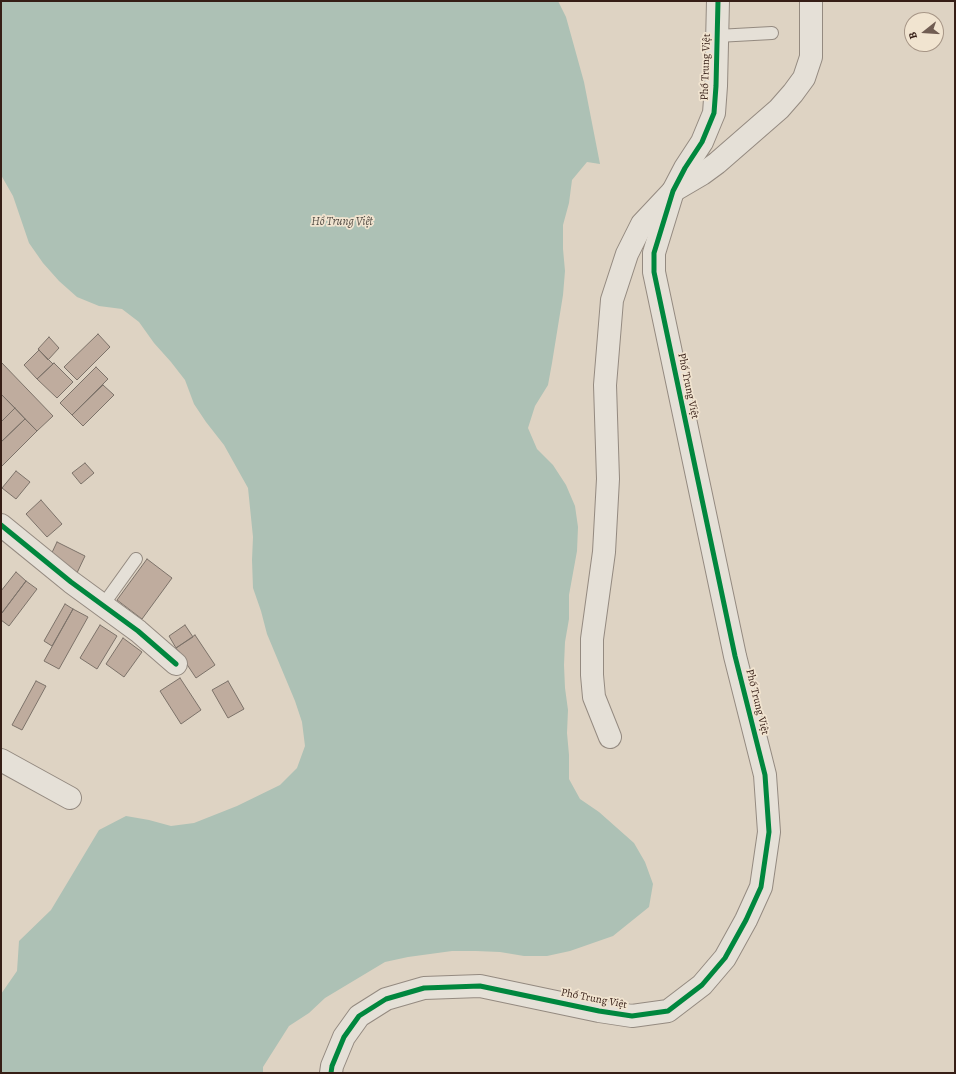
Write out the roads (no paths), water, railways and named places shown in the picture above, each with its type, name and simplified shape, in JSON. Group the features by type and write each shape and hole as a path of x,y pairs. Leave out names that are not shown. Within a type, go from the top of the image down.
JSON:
{"street":[{"name":"Phố Trung Việt","path":"331,1073 332,1066 344,1037 359,1016 386,999 424,988 480,986 599,1011 632,1016 668,1011 702,985 725,958 746,920 761,888 769,832 765,775 735,656 654,272 654,253 673,191 685,168 702,142 714,113 718,1"},
{"path":"610,737 594,697 592,675 592,639 604,552 607,486 605,385 612,300 627,254 642,224 673,191 718,163 779,108 804,78 811,57 811,1"},
{"path":"1,525 71,582 143,635 176,664"},
{"path":"1,760 70,798"}],"lane":[{"path":"717,36 772,33"},
{"path":"103,605 136,559"}],"water":[{"name":"Hồ Trung Việt","path":"1,1 558,1 566,17 584,82 600,164 587,162 572,180 569,203 563,225 565,271 563,295 552,363 548,385 535,406 528,428 537,449 553,465 566,485 575,506 578,527 577,551 569,595 569,619 565,642 564,665 568,710 567,733 569,779 580,799 599,812 634,843 645,862 653,884 649,907 613,936 570,951 547,956 524,956 500,952 452,951 408,957 385,962 325,998 309,1013 289,1026 263,1067 263,1073 1,1073 1,994 17,971 19,941 51,910 99,830 126,816 171,826 194,823 237,806 280,785 297,768 305,746 302,722 295,701 267,634 253,588 253,537 248,488 224,445 194,404 185,380 154,343 139,322 122,309 99,306 77,297 59,281 43,263 29,243 13,196 1,175"}]}
